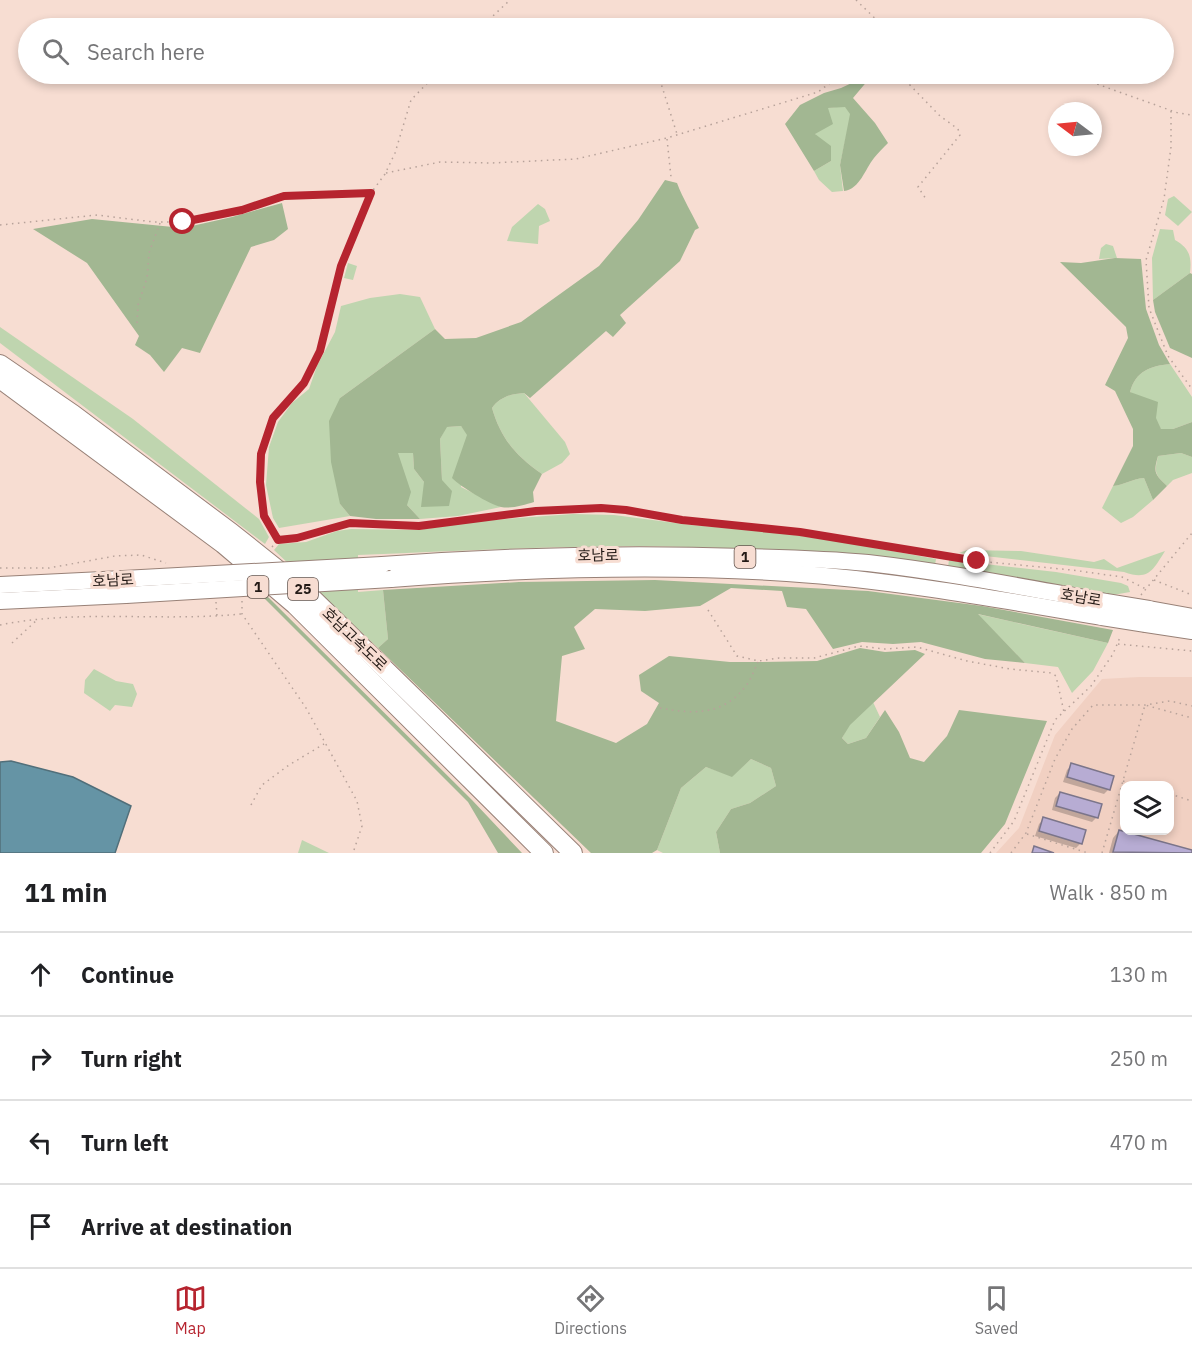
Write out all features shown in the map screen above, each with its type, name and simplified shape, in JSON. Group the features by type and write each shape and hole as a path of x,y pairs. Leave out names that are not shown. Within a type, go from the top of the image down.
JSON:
{"highway":[{"name":"호남고속도로","path":"0,364 82,421 232,533 306,592 573,853"},
{"name":"호남고속도로","path":"0,379 223,544 295,605 544,853"},
{"name":"호남로","path":"0,601 124,587 386,572 455,560 622,555 867,563 1104,610 1145,610 1192,617"},
{"name":"호남로","path":"0,585 124,587"},
{"name":"호남로","path":"1145,610 1192,631"}],"path":[{"path":"491,18 510,0"},
{"path":"856,0 875,18"},
{"path":"278,540 264,516 260,482 261,454 273,418 304,383 320,351 341,266 371,193 385,174 395,153 411,100 426,84"},
{"path":"661,84 677,135"},
{"path":"385,174 440,162 491,163 576,159 667,138 818,92 829,84"},
{"path":"909,84 940,116 958,129 960,135 918,187 926,199"},
{"path":"1097,84 1171,111 1192,115"},
{"path":"1171,111 1171,147 1164,199 1146,260 1149,308 1168,356 1192,389"},
{"path":"667,138 671,177"},
{"path":"0,225 97,215 160,222 183,222 242,210 284,196 371,193"},
{"path":"137,323 138,305 147,278 149,253 160,222"},
{"path":"271,548 278,540 297,538 350,523 419,526 536,511 601,508 682,520 800,532 977,561 1122,577 1146,589"},
{"path":"1145,610 1146,589 1192,533"},
{"path":"1154,580 1192,595"},
{"path":"708,609 737,656 759,661 779,658 814,658 859,646 884,649 917,647 967,661 1010,669 1052,673 1056,676 1064,712"},
{"path":"0,625 38,619 242,614 306,708 357,801 363,826 353,853"},
{"path":"12,643 38,619"},
{"path":"990,853 1014,821 1055,720 1091,686 1113,654 1121,635"},
{"path":"1117,644 1192,651"},
{"path":"660,708 687,713 713,711 747,686 759,661"},
{"path":"1011,853 1026,833 1055,759 1072,729 1093,705 1145,705 1170,701 1192,706"},
{"path":"1145,705 1192,718"},
{"path":"1123,781 1145,705"},
{"path":"251,805 262,785 325,743"},
{"path":"1102,853 1120,791"},
{"path":"1174,795 1192,801"},
{"path":"1026,833 1088,853"}],"shaded area":[{"path":"1192,677 1192,853 996,853 1019,828 1055,735 1102,679"}],"green space":[{"path":"850,84 865,84 853,98 875,123 888,143 874,158 858,183 844,191 840,165 850,114 845,107 828,108 833,124 815,134 831,146 831,161 814,171 785,124 800,105 824,93"},
{"path":"845,106 851,114 840,165 843,191 832,192 819,180 814,171 831,161 815,134 828,108"},
{"path":"665,180 677,183 699,228 695,230 680,261 620,315 626,323 613,337 606,331 530,398 524,393 510,395 492,408 500,429 511,446 542,474 533,492 534,502 514,507 501,507 456,482 452,478 467,435 461,426 447,427 440,439 442,480 452,491 449,506 421,507 424,482 414,469 413,453 398,453 411,492 407,505 420,519 376,519 350,516 340,504 331,462 329,421 340,398 435,329 445,339 476,338 521,322 599,266 638,220"},
{"path":"1174,196 1192,212 1178,226 1165,215 1168,199"},
{"path":"282,203 288,229 274,240 251,247 200,353 182,348 164,372 150,355 135,345 139,336 87,263 33,229 92,219 183,228"},
{"path":"538,204 545,209 550,221 539,226 538,244 507,241 512,227"},
{"path":"1160,229 1173,230 1175,240 1184,246 1190,257 1190,273 1153,300 1152,258"},
{"path":"1106,244 1113,246 1117,258 1099,259 1101,248"},
{"path":"1115,258 1141,259 1146,309 1159,345 1170,364 1150,368 1140,374 1130,392 1158,402 1156,418 1161,429 1173,429 1192,422 1192,457 1181,453 1158,456 1156,473 1167,486 1153,500 1144,478 1113,486 1133,446 1133,429 1115,391 1105,385 1128,338 1126,327 1060,262 1081,263"},
{"path":"348,263 357,266 353,280 344,278"},
{"path":"1190,273 1192,274 1192,358 1170,348 1155,312 1153,300"},
{"path":"400,294 420,297 435,329 340,398 340,504 350,516 279,528 273,518 266,485 269,447 278,422 292,403 309,389 317,366 335,332 341,306 370,298"},
{"path":"0,327 133,419 259,519 269,537 265,544 0,343"},
{"path":"1170,364 1192,397 1192,422 1173,429 1161,430 1148,408 1130,392 1140,374 1156,366"},
{"path":"524,393 565,442 570,454 562,463 542,474 511,446 500,429 492,408 506,397"},
{"path":"461,426 468,435 462,454 461,487 501,507 458,516 420,519 407,505 397,453 413,453 414,469 424,482 442,480 440,439 446,427"},
{"path":"1181,453 1192,457 1192,473 1173,480 1167,486 1156,473 1158,456"},
{"path":"1144,478 1153,500 1133,517 1121,523 1102,508 1113,486"},
{"path":"573,514 614,515 691,525 765,531 936,559 935,565 782,551 648,546 524,548 358,555 358,592 383,590 388,639 378,648 274,550 279,544 306,542 337,531 351,529 418,530 479,521"},
{"path":"967,550 1021,551 1094,562 1104,559 1117,568 1165,551 1149,572 1139,575 959,553"},
{"path":"949,560 1056,572 1121,583 1128,586 1130,592 1113,595 948,567"},
{"path":"655,580 868,591 982,606 1113,630 1108,643 978,614 1025,663 985,659 921,642 893,644 862,642 833,649 806,609 787,607 782,591 731,588 700,606 645,611 595,609 574,627 585,649 562,656 556,721 616,743 647,724 659,703 641,691 639,675 669,656 730,662 762,662 817,661 860,648 885,652 915,650 925,654 850,725 842,738 848,744 866,738 885,710 899,732 910,758 924,762 947,736 959,710 1047,721 1005,824 981,853 720,853 716,832 731,809 750,803 776,786 771,768 751,759 732,777 706,767 681,788 657,850 652,853 591,853 378,648 388,639 383,590 519,582"},
{"path":"268,597 472,800 522,853 498,853 468,802 264,598"},
{"path":"977,614 1108,643 1093,671 1072,693 1058,667 1025,663"},
{"path":"94,669 116,681 133,684 137,694 132,707 115,705 110,711 84,693 85,680"},
{"path":"873,702 880,717 866,738 848,744 842,738 849,725"},
{"path":"751,759 771,768 776,786 750,803 731,809 716,832 720,853 663,853 657,850 681,788 706,767 732,776"},
{"path":"302,840 329,853 298,853"}],"water":[{"path":"11,761 73,777 131,806 115,853 0,853 0,762"}],"building":[{"path":"1071,763 1114,776 1110,790 1067,777"},
{"path":"1060,792 1102,804 1098,818 1056,806"},
{"path":"1043,817 1086,830 1082,844 1039,831"},
{"path":"1119,830 1120,835 1137,835 1192,850 1192,853 1113,852"},
{"path":"1034,846 1054,853 1032,853"}],"route":[{"path":"183,222 242,210 284,196 371,193 341,266 320,351 304,383 273,418 261,454 260,482 264,516 278,540 297,538 350,523 419,526 536,511 601,508 682,520 800,532 977,561"}]}
